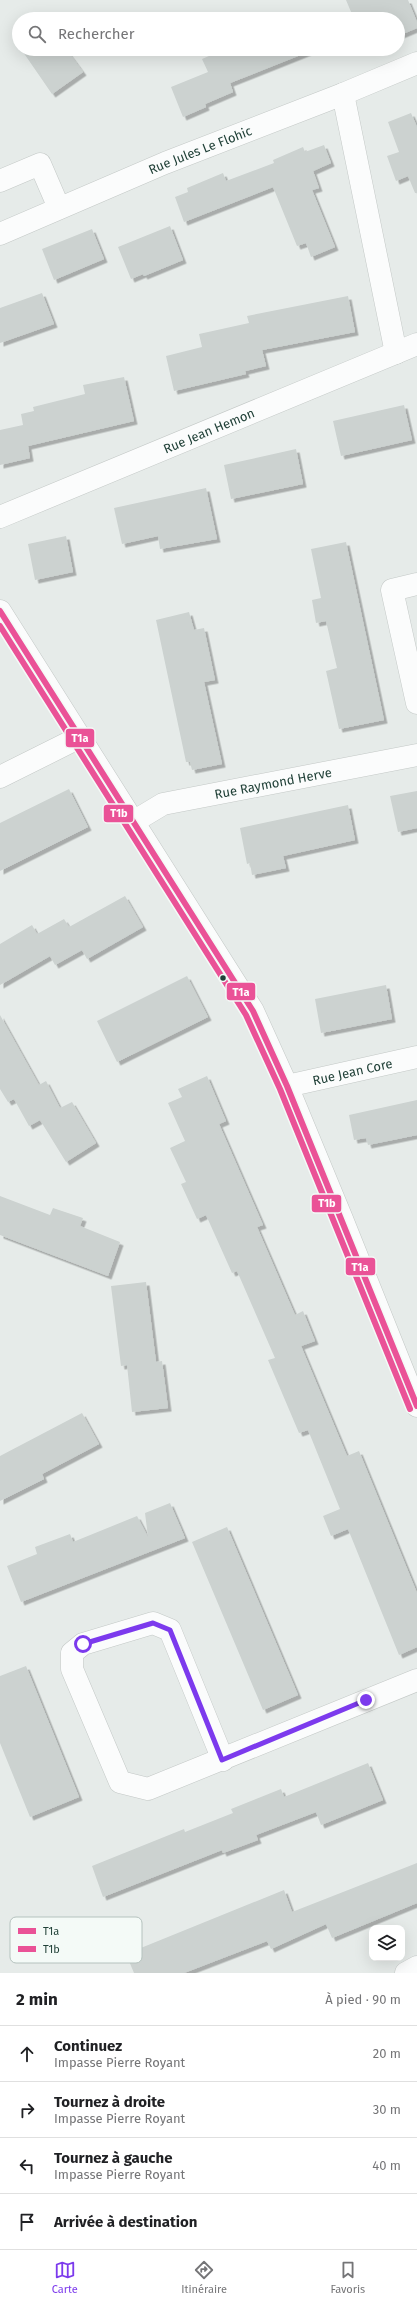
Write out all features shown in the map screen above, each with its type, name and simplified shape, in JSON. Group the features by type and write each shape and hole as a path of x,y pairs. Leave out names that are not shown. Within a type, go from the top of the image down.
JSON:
{"street":[{"name":"Rue Jules Le Flohic","path":"0,234 165,163 417,64"},
{"path":"343,94 396,353"},
{"path":"0,181 40,164 59,208"},
{"name":"Rue Jean Hemon","path":"0,517 417,344"},
{"path":"417,584 392,590 417,703"},
{"path":"0,611 253,1011 287,1086 417,1406"},
{"path":"0,777 80,737"},
{"name":"Rue Raymond Herve","path":"133,822 163,804 417,755"},
{"name":"Rue Jean Core","path":"287,1086 417,1057"},
{"path":"222,1760 170,1630 153,1623 83,1644 72,1653 72,1668 120,1782 148,1789 222,1760 417,1680"},
{"path":"406,1973 417,1967"}],"building":[{"path":"346,0 408,0 417,22 417,28 405,33 405,12 351,12"},
{"path":"26,56 71,56 83,72 52,94"},
{"path":"209,56 298,56 230,83 233,92 205,104 206,107 183,117 171,87 208,72 202,59"},
{"path":"411,113 417,127 417,193 415,193 408,176 396,181 387,156 399,152 388,122"},
{"path":"324,145 331,163 313,171 319,188 312,190 335,247 311,257 306,243 297,246 273,187 184,222 175,197 188,192 187,188 223,173 226,181 274,163 273,160 303,147 305,152"},
{"path":"170,226 183,260 144,276 143,274 131,279 118,247"},
{"path":"92,229 104,259 54,280 42,249"},
{"path":"42,293 54,324 0,343 0,308"},
{"path":"348,296 355,332 262,350 266,366 245,371 246,374 174,391 166,356 202,347 199,334 249,323 247,316"},
{"path":"124,377 134,421 28,446 30,458 0,465 0,430 23,425 21,414 34,411 33,407 85,394 83,385"},
{"path":"404,405 412,440 341,456 333,421"},
{"path":"296,449 303,484 231,499 224,465"},
{"path":"206,488 217,539 160,549 158,536 122,544 114,508"},
{"path":"66,536 73,572 35,580 28,544"},
{"path":"346,542 384,720 339,729 326,671 337,668 326,621 316,623 312,600 321,598 311,549"},
{"path":"189,612 194,630 204,628 215,680 204,682 222,764 192,770 190,762 186,762 156,620"},
{"path":"69,789 88,827 0,871 0,823"},
{"path":"417,791 417,828 398,832 390,796"},
{"path":"348,805 355,840 283,856 286,868 252,875 250,863 247,864 240,828"},
{"path":"125,896 143,927 87,959 82,950 55,965 50,956 0,985 0,944 32,925 37,934 64,919 69,927"},
{"path":"187,976 208,1017 117,1062 97,1021"},
{"path":"386,985 392,1019 321,1033 315,999"},
{"path":"0,1015 39,1085 46,1081 60,1108 72,1102 96,1143 66,1162 40,1120 29,1126 14,1099 8,1102 0,1089"},
{"path":"207,1076 226,1121 219,1124 263,1225 257,1227 295,1315 303,1311 315,1341 301,1346 347,1456 359,1451 417,1593 417,1647 399,1655 348,1529 331,1536 323,1516 340,1509 308,1430 299,1433 268,1360 275,1358 237,1271 232,1273 206,1215 197,1219 181,1184 186,1182 170,1148 185,1141 168,1103 182,1097 178,1089"},
{"path":"417,1100 417,1135 368,1145 366,1138 354,1140 349,1115"},
{"path":"0,1196 50,1215 53,1208 83,1218 80,1226 120,1242 108,1276 0,1235"},
{"path":"146,1282 156,1362 162,1361 168,1408 132,1412 127,1365 121,1366 111,1286"},
{"path":"82,1413 99,1444 42,1474 44,1479 0,1501 0,1456"},
{"path":"170,1503 185,1538 21,1602 7,1566 37,1554 35,1547 70,1534 73,1542 137,1516 148,1537 145,1513"},
{"path":"227,1527 298,1695 263,1710 192,1542"},
{"path":"26,1666 79,1797 30,1817 0,1743 0,1676"},
{"path":"368,1763 383,1800 321,1825 316,1812 256,1835 258,1840 223,1853 222,1850 103,1897 92,1866 184,1829 185,1832 233,1813 231,1809 281,1789 284,1797"},
{"path":"417,1863 417,1903 332,1938 326,1924 271,1949 267,1941 184,1973 134,1973 130,1963 142,1963 142,1948 284,1890 292,1912"}],"transit line":[{"name":"T1a","path":"0,611 253,1011 287,1086 417,1406"},
{"name":"T1b","path":"0,626 246,1015 280,1089 410,1409"}],"route":[{"path":"83,1644 153,1623 170,1630 222,1760 366,1700"}]}
